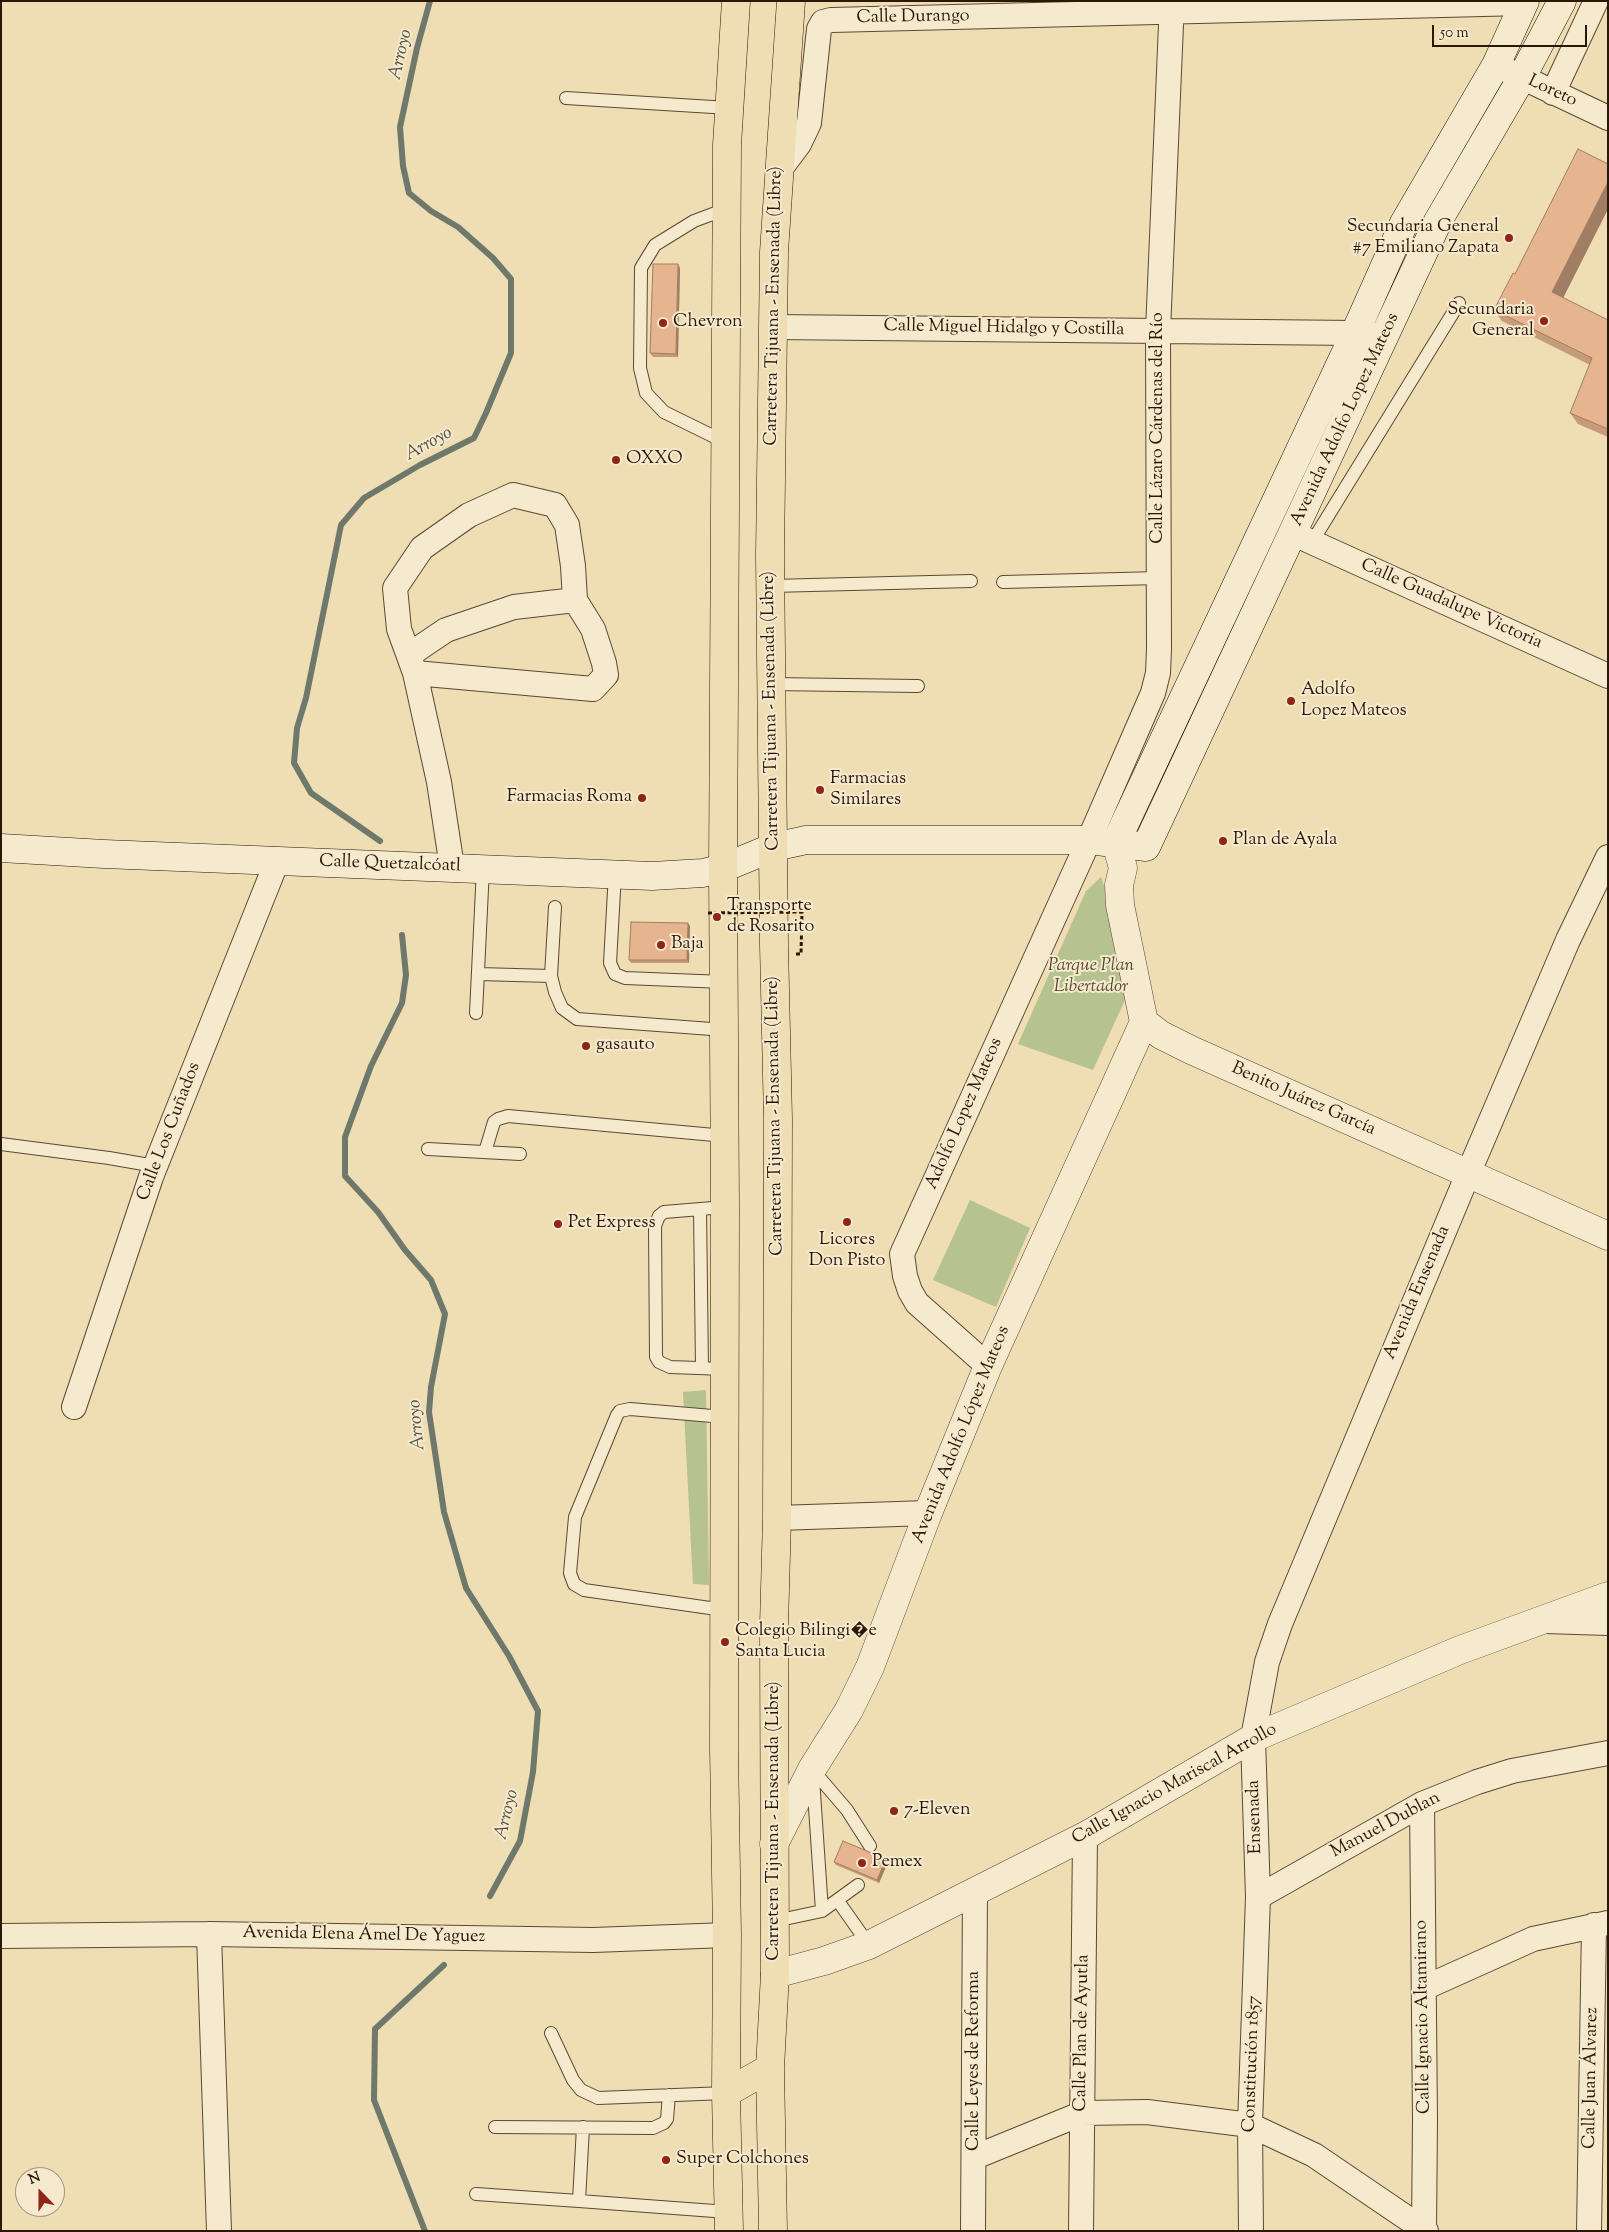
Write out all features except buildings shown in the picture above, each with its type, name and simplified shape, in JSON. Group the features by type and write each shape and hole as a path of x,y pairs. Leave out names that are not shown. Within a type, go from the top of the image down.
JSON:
{"highway":[{"path":"729,2222 726,2093 724,1417 713,1368 713,1208 725,1136 723,868 726,209 729,108 736,1"},
{"name":"Carretera Tijuana - Ensenada (Libre)","path":"773,2231 770,2068 776,1974 774,1625 777,1518 778,1119 774,945 771,586 773,327 778,172 791,1"},
{"path":"726,2093 770,2068"}],"main road":[{"name":"Avenida Adolfo Lopez Mateos","path":"1120,855 1146,847 1303,538 1385,337 1438,221 1521,78 1562,1"},
{"name":"Avenida Adolfo Lopez Mateos","path":"1120,855 1404,223 1496,65 1524,2"},
{"path":"774,847 806,840 1088,840 1120,855 1120,905 1144,1022"},
{"name":"Calle Quetzalcóatl","path":"1,848 104,854 686,876 723,868 774,847"},
{"name":"Avenida Adolfo López Mateos","path":"774,1844 812,1769 849,1710 870,1667 928,1513 988,1366 1144,1022"},
{"name":"Benito Juárez García","path":"1144,1022 1161,1035 1191,1050 1608,1236"},
{"name":"Calle Ignacio Mariscal Arrollo","path":"776,1974 824,1961 869,1945 1085,1836 1253,1738 1451,1653 1608,1596"}],"street":[{"path":"1553,93 1596,1"},
{"name":"Calle Durango","path":"778,172 799,144 809,123 819,30 823,22 831,20 1172,6 1524,2"},
{"name":"Calle Lázaro Cárdenas del Río","path":"1088,840 1153,693 1158,673 1158,331 1172,6"},
{"name":"Loreto","path":"1496,65 1608,118"},
{"name":"Calle Miguel Hidalgo y Costilla","path":"773,327 1355,333 1385,337"},
{"path":"412,664 593,689 606,675 604,662 593,628 575,600 573,566 567,525 555,504 514,495 469,515 422,548 394,588 398,629 412,664 439,782 452,867"},
{"name":"Calle Guadalupe Victoria","path":"1303,538 1608,676"},
{"path":"412,664 446,630 514,607 575,600"},
{"name":"Adolfo Lopez Mateos","path":"988,1366 917,1303 910,1291 905,1276 902,1254 1088,840"},
{"name":"Avenida Ensenada","path":"1253,1738 1267,1662 1280,1624 1568,940 1608,857"},
{"name":"Calle Los Cuñados","path":"74,1407 155,1166 277,861"},
{"path":"777,1518 928,1513"},
{"path":"1540,1620 1608,1623"},
{"name":"Ensenada","path":"1253,1738 1258,1897"},
{"name":"Manuel Dublan","path":"1258,1897 1422,1804 1477,1782 1512,1771 1608,1753"},
{"name":"Calle Ignacio Altamirano","path":"1422,1804 1425,2120 1424,2230"},
{"name":"Calle Plan de Ayutla","path":"1081,2231 1085,1836"},
{"name":"Calle Leyes de Reforma","path":"973,2231 975,2157 975,1891"},
{"name":"Constitución 1857","path":"1251,2231 1250,2125 1258,1897"},
{"path":"1424,1988 1533,1940 1601,1924"},
{"name":"Calle Juan Álvarez","path":"1589,2231 1601,1924"},
{"path":"210,1934 219,2231"},
{"name":"Avenida Elena Ámel De Yaguez","path":"1,1936 210,1934 593,1940 727,1935"},
{"path":"975,2157 1083,2113 1147,2112 1250,2125 1314,2155 1424,2230"}],"lane":[{"path":"566,98 729,108"},
{"path":"724,442 664,412 646,393 640,368 641,268 655,245 694,221 726,209"},
{"path":"1303,538 1459,303"},
{"path":"1003,582 1159,578"},
{"path":"771,586 971,581"},
{"path":"772,684 918,686"},
{"path":"476,1013 483,868"},
{"path":"615,873 610,963 615,974 625,978 724,982"},
{"path":"556,907 551,976 562,1008 577,1019 725,1030"},
{"path":"479,974 551,976"},
{"path":"485,1152 494,1122 508,1116 725,1136"},
{"path":"1,1144 155,1166"},
{"path":"428,1149 520,1154"},
{"path":"713,1208 669,1211 659,1216 656,1221 655,1351 656,1357 664,1366 713,1368"},
{"path":"724,1417 630,1409 620,1411 616,1415 575,1517 570,1573 574,1584 584,1590 724,1610"},
{"path":"812,1769 847,1810 870,1846"},
{"path":"812,1769 822,1911"},
{"path":"775,1921 822,1911 858,1885"},
{"path":"838,1901 869,1945"},
{"path":"551,2033 572,2080 581,2090 598,2098 726,2093"},
{"path":"496,2127 659,2126 667,2119 670,2095"},
{"path":"579,2201 583,2127"},
{"path":"476,2194 579,2201 729,2222"}],"path":[{"path":"708,913 802,912"}],"green space":[{"name":"Parque Plan Libertador","path":"1101,877 1136,976 1093,1070 1018,1044 1086,891"},
{"path":"970,1200 1030,1228 996,1307 933,1280"},
{"path":"706,1390 709,1585 693,1584 683,1392"}],"waterway":[{"name":"Arroyo","path":"380,841 311,793 294,763 297,728 306,698 341,525 364,498 420,465 474,438 511,353 511,279 493,258 458,227 431,211 409,193 403,166 400,127 417,48 430,1"},
{"name":"Arroyo","path":"402,935 406,975 402,1003 371,1066 345,1137 345,1176 378,1212 405,1250 431,1280 445,1314 431,1387 429,1412 444,1512 466,1588 509,1656 538,1711 533,1772 520,1841 490,1896"},
{"name":"Arroyo","path":"425,2231 374,2100 375,2029 444,1965"}],"place":[{"name":"Secundaria General #7 Emiliano Zapata","path":"1509,238"},
{"name":"Secundaria General","path":"1544,321"},
{"name":"Chevron","path":"663,323"},
{"name":"OXXO","path":"616,460"},
{"name":"Adolfo Lopez Mateos","path":"1291,701"},
{"name":"Farmacias Similares","path":"820,790"},
{"name":"Farmacias Roma","path":"642,798"},
{"name":"Plan de Ayala","path":"1223,841"},
{"name":"Transporte de Rosarito","path":"717,917"},
{"name":"Baja","path":"661,945"},
{"name":"gasauto","path":"586,1046"},
{"name":"Licores Don Pisto","path":"847,1222"},
{"name":"Pet Express","path":"558,1224"},
{"name":"Colegio Bilingi�e Santa Lucia","path":"725,1642"},
{"name":"7-Eleven","path":"894,1811"},
{"name":"Pemex","path":"862,1863"},
{"name":"Super Colchones","path":"666,2160"}]}
